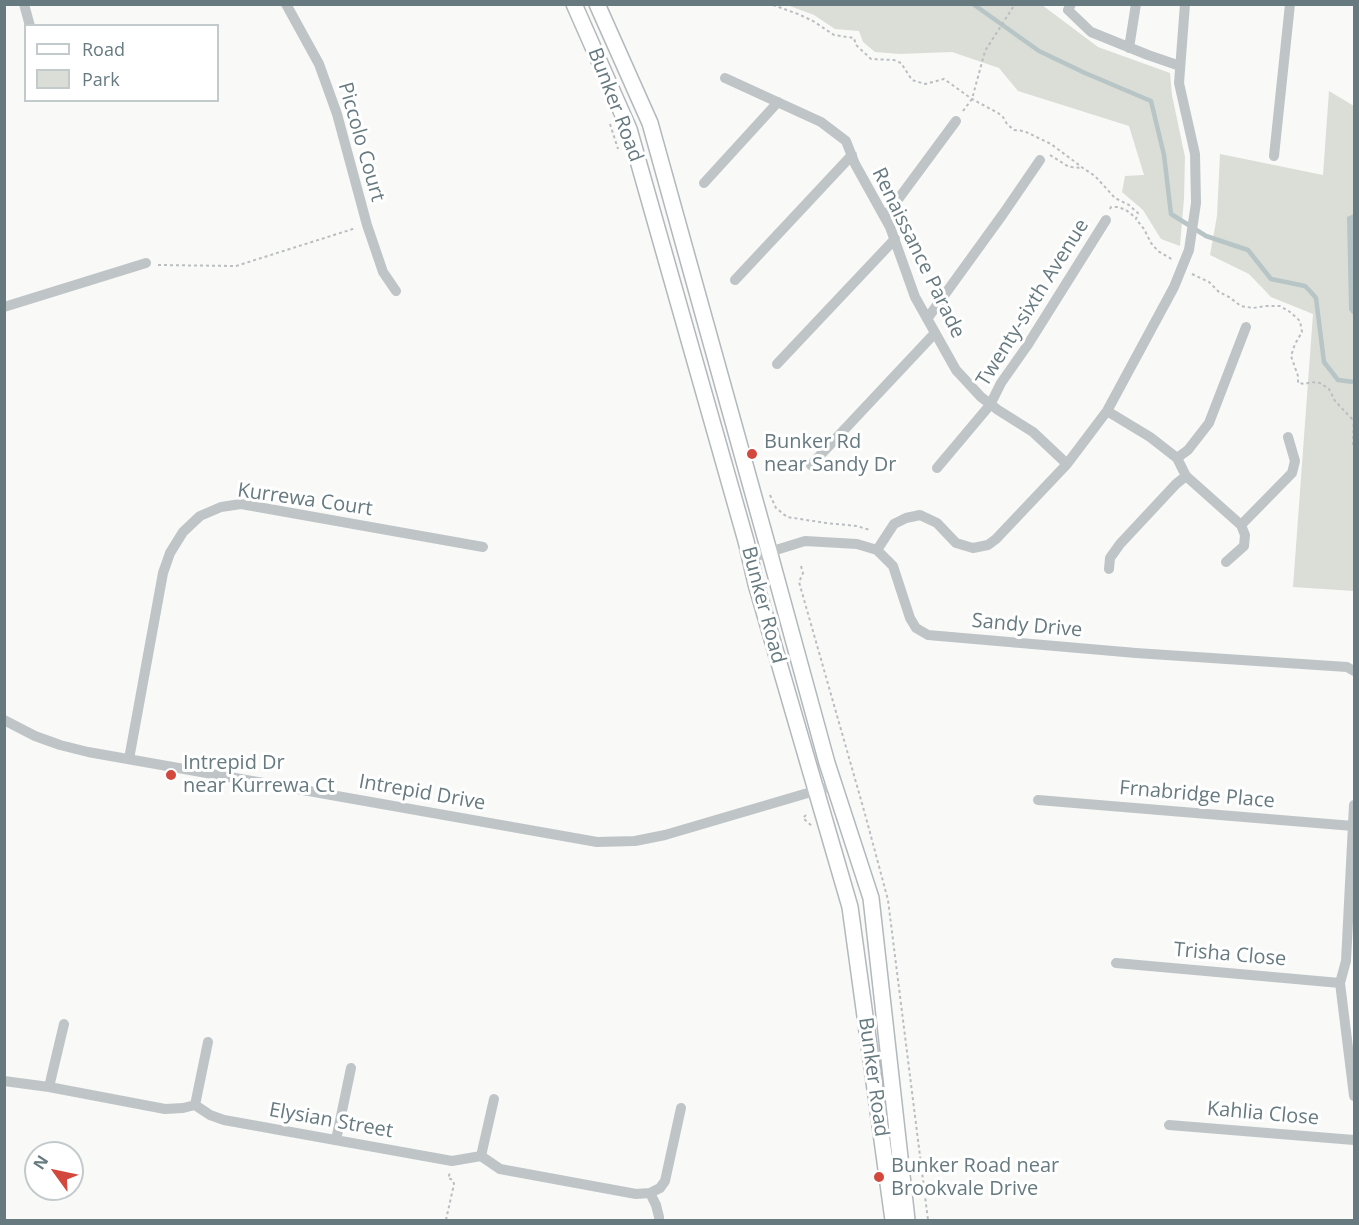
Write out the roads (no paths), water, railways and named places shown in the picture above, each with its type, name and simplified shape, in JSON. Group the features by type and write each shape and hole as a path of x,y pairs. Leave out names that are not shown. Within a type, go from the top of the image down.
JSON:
{"main road":[{"name":"Bunker Road","path":"574,4 629,129 756,584 850,907 893,1221"},
{"name":"Bunker Road","path":"597,4 650,123 827,763 871,898 907,1221"},
{"path":"629,129 650,123"}],"street":[{"path":"24,4 29,24"},
{"name":"Piccolo Court","path":"286,4 319,64 334,104 367,225 383,272 396,291"},
{"path":"1071,4 1068,10 1091,32 1180,66"},
{"path":"1129,48 1136,4"},
{"path":"750,558 805,541 857,544 877,550 894,524 920,515 937,523 956,543 973,548 988,545 1067,464 1107,411 1174,287 1189,250 1196,203 1195,154 1179,83 1185,4"},
{"path":"1274,156 1290,4"},
{"name":"Renaissance Parade","path":"725,78 821,122 846,141 855,164 895,239 915,297 956,370 990,405 1034,432 1067,464"},
{"path":"705,183 778,102"},
{"path":"885,218 956,121"},
{"path":"735,280 852,155"},
{"path":"927,319 1004,214 1040,160"},
{"name":"Twenty-sixth Avenue","path":"937,468 990,405 1001,383 1027,346 1106,220"},
{"path":"777,364 895,239"},
{"path":"4,307 146,263"},
{"path":"1177,458 1188,450 1209,423 1246,327"},
{"path":"812,465 935,333"},
{"path":"1107,411 1150,437 1177,458 1186,476 1240,525 1245,535 1244,546 1226,562"},
{"path":"1240,525 1292,473 1295,461 1288,437"},
{"path":"1109,569 1110,558 1120,544 1186,476"},
{"name":"Kurrewa Court","path":"129,759 163,573 170,553 183,532 200,516 221,507 241,504 483,547"},
{"name":"Sandy Drive","path":"877,550 893,566 910,618 916,628 928,635 1136,653 1347,667 1354,671"},
{"name":"Intrepid Drive","path":"4,720 35,736 88,752 597,842 635,841 665,835 835,785"},
{"name":"Frnabridge Place","path":"1038,800 1353,826"},
{"path":"1354,805 1346,961 1340,983 1354,1096"},
{"name":"Trisha Close","path":"1116,963 1340,983"},
{"path":"49,1087 64,1024"},
{"path":"4,1081 165,1109 183,1108 195,1105 208,1042"},
{"path":"336,1140 351,1068"},
{"path":"494,1099 482,1156 500,1169 636,1194 650,1193 660,1188 665,1181 681,1108"},
{"name":"Elysian Street","path":"195,1105 210,1115 224,1120 452,1161 482,1156"},
{"name":"Kahlia Close","path":"1169,1125 1354,1140"},
{"path":"650,1193 656,1205 659,1221"}],"waterway":[{"path":"973,4 1039,51 1151,101 1164,155 1171,214 1206,236 1248,250 1271,279 1305,286 1316,298 1324,362 1338,380 1354,382"}],"place":[{"name":"Bunker Rd near Sandy Dr","path":"752,454"},
{"name":"Intrepid Dr near Kurrewa Ct","path":"171,775"},
{"name":"Bunker Road near Brookvale Drive","path":"879,1177"}]}
